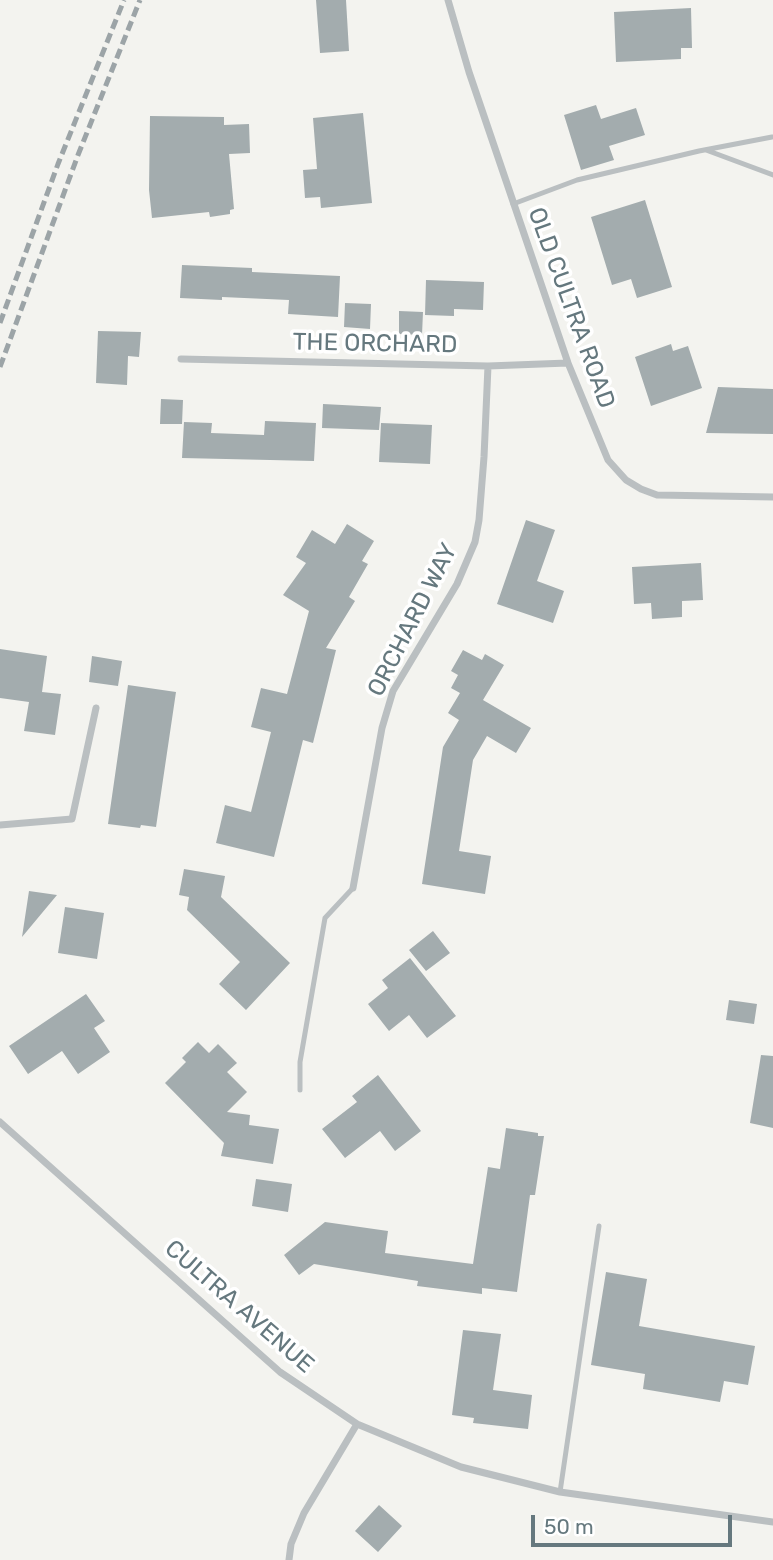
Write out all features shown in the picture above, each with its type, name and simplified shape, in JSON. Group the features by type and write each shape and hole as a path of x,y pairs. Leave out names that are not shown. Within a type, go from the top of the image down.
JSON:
{"street":[{"name":"OLD CULTRA ROAD","path":"448,0 469,72 568,363 608,460 626,480 657,495 773,497"},
{"name":"THE ORCHARD","path":"181,359 488,366 568,363"},
{"name":"ORCHARD WAY","path":"353,888 382,728 393,691 457,584 475,542 484,457 488,366"},
{"path":"0,825 72,819 96,708"},
{"name":"CULTRA AVENUE","path":"0,1122 280,1372 357,1424 461,1467 560,1492 773,1522"},
{"path":"289,1560 290,1544 304,1513 357,1424"}],"lane":[{"path":"513,204 577,180 772,137"},
{"path":"706,150 736,163 773,174"},
{"path":"300,1090 300,1062 325,918 353,888"},
{"path":"560,1492 598,1226"}],"building":[{"path":"316,0 346,0 349,51 320,53"},
{"path":"691,8 692,48 681,48 681,59 616,62 614,12"},
{"path":"596,105 601,119 636,108 645,135 609,146 614,160 581,170 564,115"},
{"path":"363,113 372,203 321,208 320,197 305,198 303,170 317,169 313,118"},
{"path":"150,116 224,117 224,125 249,124 250,153 229,154 234,209 230,210 230,214 210,217 209,212 152,218 149,190"},
{"path":"645,200 672,287 637,298 631,279 612,285 591,217"},
{"path":"182,265 252,268 252,272 340,276 338,317 288,314 289,300 180,298"},
{"path":"426,280 484,282 483,310 454,309 454,316 425,315"},
{"path":"345,303 371,304 370,329 344,327"},
{"path":"399,311 423,312 422,335 399,334"},
{"path":"98,331 141,332 139,357 128,356 127,385 96,383"},
{"path":"671,344 673,351 688,346 702,388 651,406 635,357"},
{"path":"718,387 773,389 773,434 706,433"},
{"path":"161,399 183,400 182,424 160,424"},
{"path":"323,404 381,407 379,430 322,428"},
{"path":"265,421 316,423 314,461 182,458 184,422 212,423 211,433 264,435"},
{"path":"381,423 432,425 430,464 379,462"},
{"path":"526,520 555,530 537,581 564,591 553,623 497,604"},
{"path":"347,524 374,541 362,561 368,564 349,597 355,601 326,648 336,650 313,743 303,740 274,857 216,843 225,805 251,812 271,732 251,727 261,688 287,694 309,611 283,595 306,563 296,557 312,530 335,544"},
{"path":"701,563 703,600 682,601 682,617 652,619 651,603 634,604 632,567"},
{"path":"0,649 47,656 42,692 61,694 55,735 24,731 29,702 0,698"},
{"path":"463,650 482,660 485,654 504,665 483,700 531,728 516,753 487,736 473,760 459,851 491,856 485,894 422,884 443,747 459,720 448,713 460,693 451,688 458,675 451,671"},
{"path":"92,656 122,661 118,686 89,682"},
{"path":"128,685 176,692 156,827 108,824"},
{"path":"184,869 225,876 221,897 290,963 246,1010 219,984 240,962 187,910 189,897 179,895"},
{"path":"29,891 57,895 22,937"},
{"path":"65,907 104,913 97,959 58,953"},
{"path":"433,931 450,953 426,971 409,950"},
{"path":"410,958 456,1016 427,1038 409,1015 389,1031 368,1004 388,988 382,980"},
{"path":"86,994 105,1021 94,1028 110,1052 78,1074 62,1051 28,1074 9,1046"},
{"path":"729,1000 757,1004 754,1024 726,1020"},
{"path":"198,1042 209,1053 218,1044 237,1063 227,1072 247,1092 227,1112 250,1115 249,1125 279,1129 273,1164 221,1156 224,1143 165,1083 186,1062 182,1058"},
{"path":"761,1055 773,1056 773,1128 750,1123"},
{"path":"378,1075 421,1131 395,1151 380,1131 345,1158 322,1129 357,1102 352,1096"},
{"path":"506,1128 544,1136 535,1195 530,1195 517,1292 482,1288 482,1294 417,1286 418,1281 314,1264 299,1275 284,1255 325,1222 388,1231 385,1253 473,1264 488,1167 500,1169"},
{"path":"256,1179 292,1184 288,1212 252,1206"},
{"path":"606,1272 647,1279 639,1326 755,1346 748,1385 724,1381 720,1402 643,1389 645,1374 591,1365"},
{"path":"463,1330 501,1334 493,1390 532,1395 528,1429 473,1423 474,1418 452,1415"},
{"path":"379,1505 402,1526 378,1552 355,1531"}],"railway":[{"path":"0,323 58,164 124,0"},
{"path":"0,367 78,155 140,0"}]}
